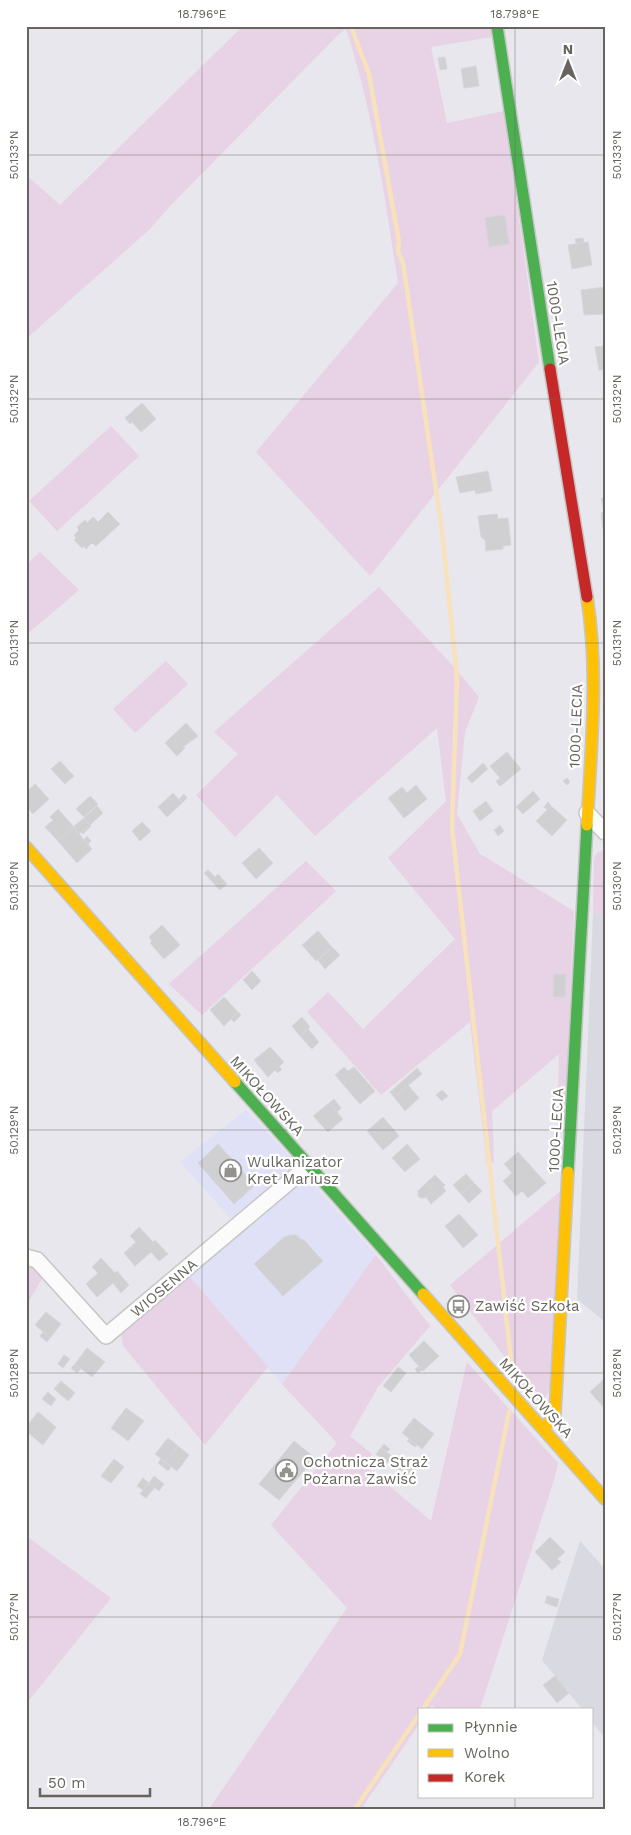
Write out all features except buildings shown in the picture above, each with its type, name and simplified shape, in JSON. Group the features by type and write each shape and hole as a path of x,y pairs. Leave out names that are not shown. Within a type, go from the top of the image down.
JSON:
{"street":[{"name":"1000-LECIA","path":"497,26 589,611 593,663 582,941 555,1410 553,1419 544,1429"},
{"path":"587,813 605,832"},
{"name":"MIKOŁOWSKA","path":"26,847 605,1499"},
{"name":"WIOSENNA","path":"26,1257 37,1260 106,1336 309,1165"}],"shaded area":[{"path":"243,26 490,26 492,37 431,47 447,123 504,111 539,362 370,576 256,452 398,283 371,123 346,29 171,205 149,230 26,339 26,175 60,205"},
{"path":"111,426 139,456 57,531 29,501"},
{"path":"40,552 79,590 26,635 26,565"},
{"path":"379,587 455,668 479,697 465,732 457,814 480,854 574,911 565,1124 557,1128 559,1054 492,1111 494,1162 487,1165 470,1022 381,1095 307,1012 328,992 363,1029 455,939 388,858 446,801 437,728 315,836 277,795 235,837 196,795 238,754 214,732"},
{"path":"166,661 188,684 135,733 113,709"},
{"path":"605,850 605,914 593,913 594,858 598,852"},
{"path":"306,861 336,891 202,1015 169,984"},
{"path":"593,913 605,914 605,1322 577,1299"},
{"path":"246,1110 299,1167 234,1222 180,1162"},
{"path":"305,1175 376,1255 282,1384 189,1276"},
{"path":"564,1188 551,1386 545,1399 540,1403 450,1285"},
{"path":"376,1255 430,1326 378,1387 350,1436 372,1454 366,1466 431,1521 467,1362 558,1463 480,1708 435,1708 432,1705 430,1708 418,1708 418,1726 361,1809 209,1809 347,1608 271,1525 337,1443 282,1384"},
{"path":"26,1263 32,1265 43,1277 26,1306"},
{"path":"189,1276 268,1367 205,1445 123,1346 121,1333"},
{"path":"26,1536 111,1598 26,1704"},
{"path":"580,1541 605,1569 605,1738 594,1724 594,1708 581,1708 542,1660"}],"waterway":[{"path":"351,26 369,74 399,242 398,251 403,263 442,531 457,678 452,828 512,1369"},
{"path":"424,1708 460,1654 509,1412"},
{"path":"355,1809 418,1716"}],"traffic: fast":[{"path":"497,26 550,369"},
{"path":"568,1172 587,825"},
{"path":"235,1082 423,1294"}],"traffic: slow":[{"path":"587,597 593,654 592,740 587,825"},
{"path":"26,847 235,1082"},
{"path":"544,1429 555,1414 568,1172"},
{"path":"423,1294 605,1499"}],"traffic: jam":[{"path":"550,369 587,597"}],"place":[{"name":"Wulkanizator Kret Mariusz","path":"231,1171"},
{"name":"Zawiść Szkoła","path":"459,1306"},
{"name":"Ochotnicza Straż Pożarna Zawiść","path":"287,1471"}]}
